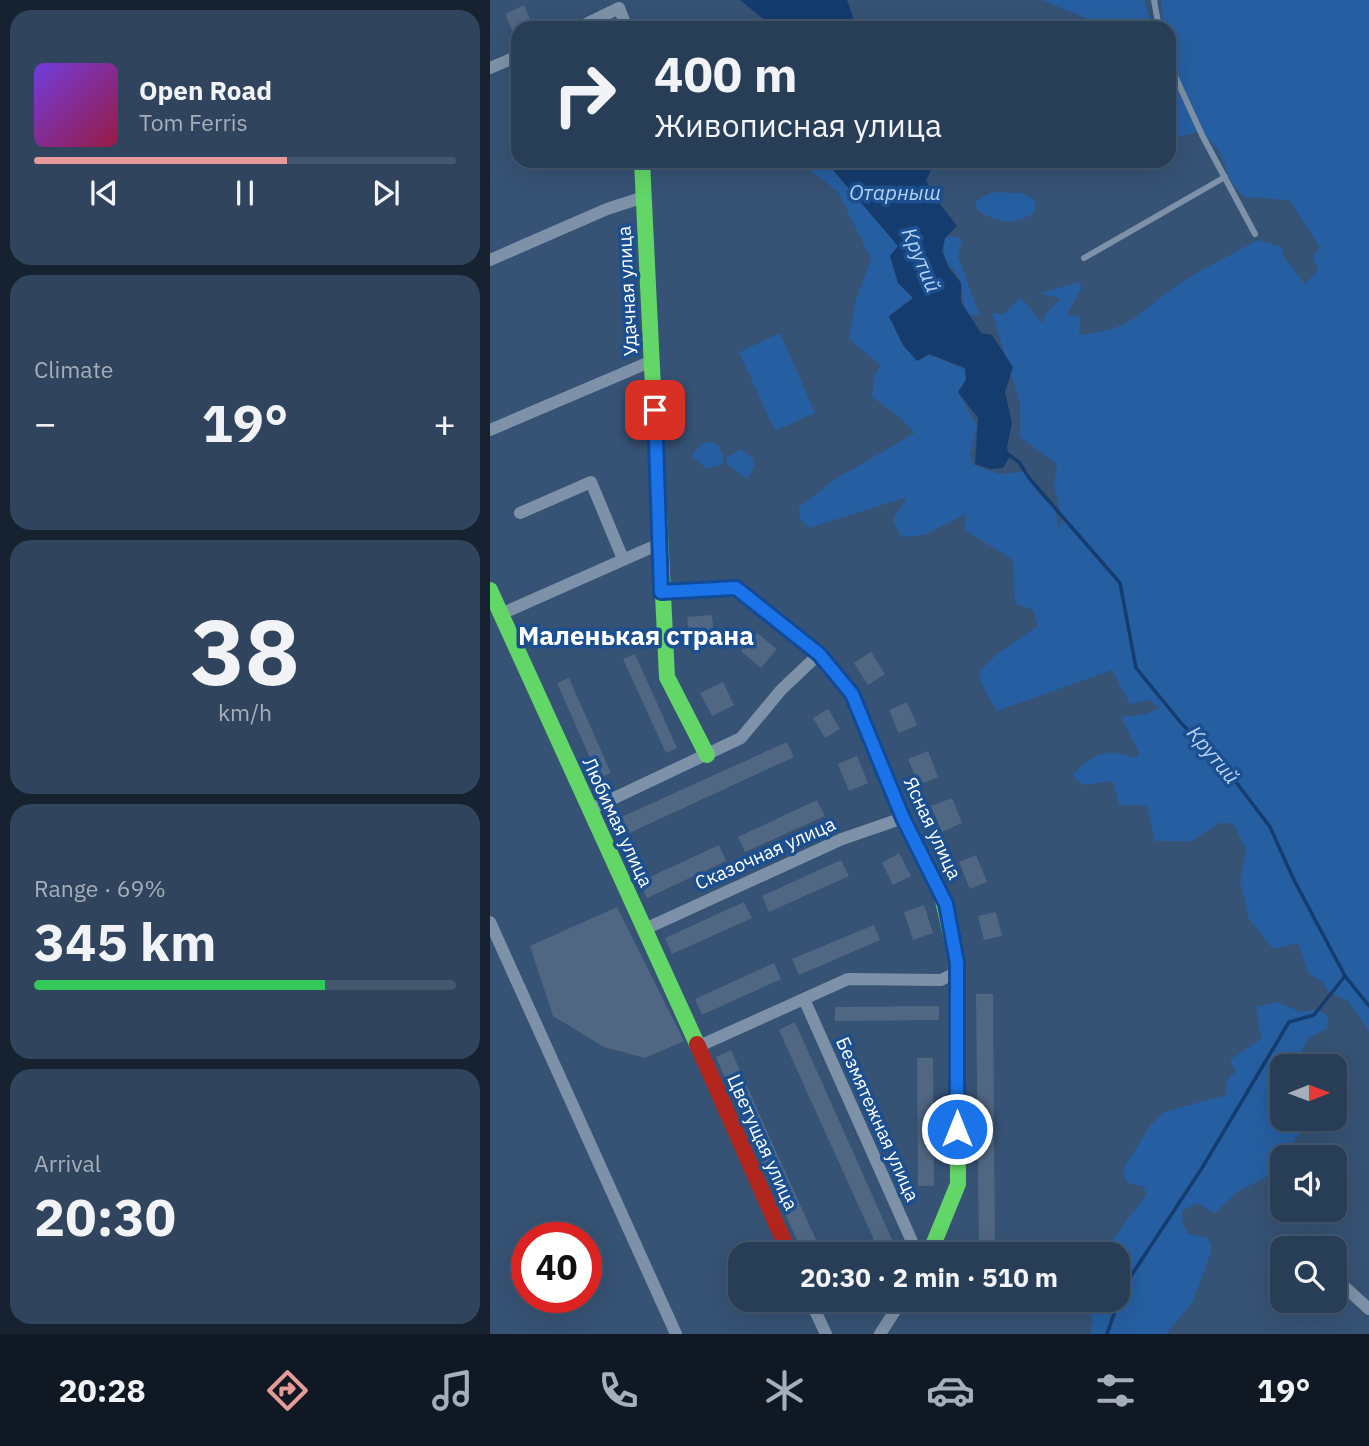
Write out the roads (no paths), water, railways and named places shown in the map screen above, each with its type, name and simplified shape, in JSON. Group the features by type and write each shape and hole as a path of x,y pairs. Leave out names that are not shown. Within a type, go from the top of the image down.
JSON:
{"street":[{"path":"592,21 619,8 624,21"},
{"path":"490,68 511,58"},
{"name":"Удачная улица","path":"642,168 667,677 707,755"},
{"path":"490,260 607,209 644,197"},
{"path":"490,430 652,361"},
{"path":"520,513 591,481 623,559"},
{"path":"501,614 659,544"},
{"name":"Ясная улица","path":"661,592 736,588 819,654 852,694 903,818 946,904 957,963 958,1184 934,1242"},
{"name":"Любимая улица","path":"490,590 698,1046"},
{"path":"589,810 741,738 781,690 819,654"},
{"name":"Сказочная улица","path":"645,929 842,839 903,818"},
{"path":"490,922 676,1334"},
{"path":"698,1046 848,979 941,980 953,974 957,963"},
{"name":"Безмятежная улица","path":"804,999 912,1242"},
{"name":"Цветущая улица","path":"698,1046 784,1242"},
{"path":"1347,1290 1369,1309"},
{"path":"815,1312 825,1334"},
{"path":"880,1334 894,1312"}],"lane":[{"path":"1154,0 1158,21"},
{"path":"1176,78 1202,135 1255,234"},
{"path":"1084,258 1225,177"}],"water":[{"path":"740,0 847,0 854,21 766,21"},
{"name":"Отарныш","path":"932,168 926,180 933,195 957,226 945,238 942,251 949,268 961,283 961,302 981,333 992,335 1013,367 1005,392 1012,423 1007,447 1009,458 1003,468 990,469 975,464 978,418 958,392 966,380 965,368 929,354 917,361 903,345 889,316 913,298 898,283 890,256 898,246 833,170"}],"waterway":[{"name":"Крутий","path":"1006,453 1019,462 1029,478 1120,583 1136,668 1182,724 1224,766 1270,827 1294,880 1345,976 1314,1015 1289,1022 1202,1168 1123,1288 1107,1334"},
{"path":"1345,976 1369,1006"}],"district":[{"name":"Маленькая страна","path":"636,636"}]}
